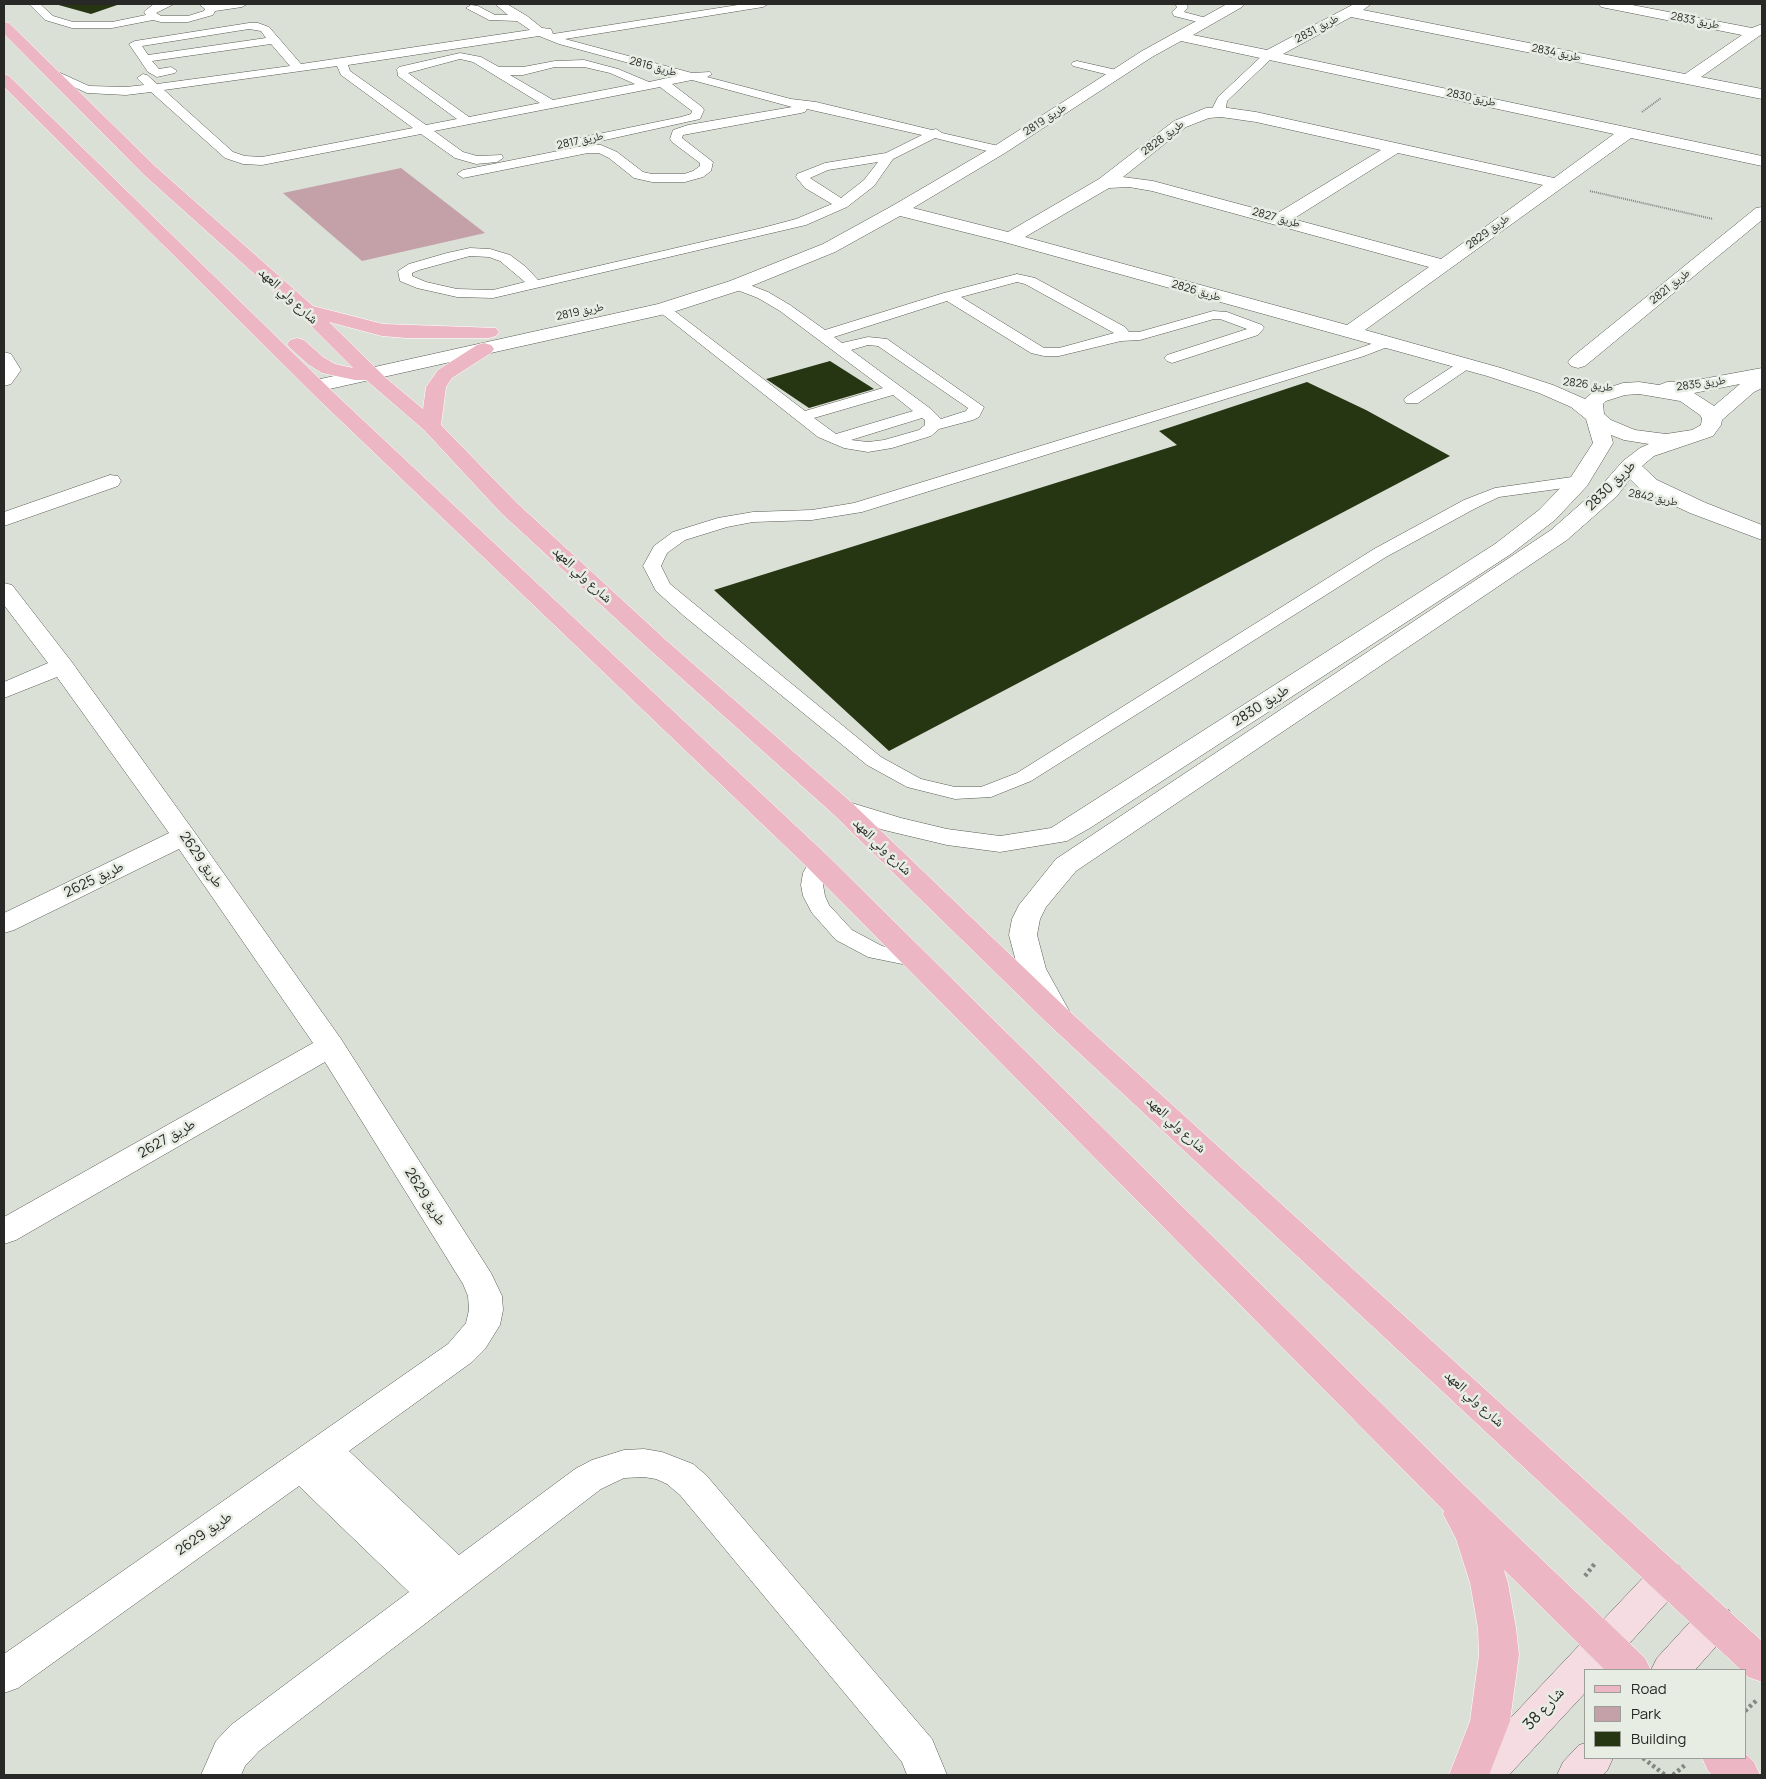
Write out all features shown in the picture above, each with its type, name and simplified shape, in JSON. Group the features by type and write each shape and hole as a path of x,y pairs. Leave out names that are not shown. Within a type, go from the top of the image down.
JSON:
{"main road":[{"name":"شارع ولي العهد","path":"4,26 150,171 306,310 364,368 431,426 509,508 659,646 842,808 1057,1016 1762,1666"},
{"path":"4,79 185,255 211,264 316,361 317,377 818,862 1453,1497 1617,1658"},
{"path":"306,310 382,330 486,340"},
{"path":"431,426 436,387 445,374 486,340"},
{"path":"1453,1497 1474,1538 1489,1583 1497,1628 1499,1655 1490,1721 1469,1775"},
{"path":"1723,1759 1740,1775"}],"street":[{"name":"طريق 2819","path":"486,340 663,309 737,285 829,248 851,234 898,210 999,150 1116,74 1237,4"},
{"name":"طريق 2831","path":"1269,55 1364,4"},
{"name":"طريق 2833","path":"1606,4 1758,30"},
{"name":"طريق 2834","path":"1349,12 1762,94"},
{"name":"طريق 2833","path":"1688,79 1758,30"},
{"name":"طريق 2830","path":"1179,36 1762,161"},
{"name":"طريق 2828","path":"1010,238 1105,182 1180,124 1206,114 1221,112 1256,117 1555,183"},
{"name":"طريق 2829","path":"1349,333 1555,183 1623,131"},
{"path":"1280,219 1395,148"},
{"name":"طريق 2827","path":"1105,182 1128,182 1153,186 1444,264"},
{"name":"طريق 2826","path":"898,210 1010,238 1494,372 1546,389 1578,403 1604,424 1631,436 1682,440"},
{"name":"طريق 2821","path":"1578,362 1762,212"},
{"name":"طريق 2819","path":"317,377 486,340 648,297 851,234"},
{"path":"714,278 737,285"},
{"path":"648,297 663,309"},
{"path":"4,358 11,370 4,380"},
{"name":"طريق 2826","path":"1494,372 1598,388 1631,389"},
{"name":"طريق 2835","path":"1631,389 1686,388 1762,374"},
{"name":"طريق 2835","path":"1682,440 1706,432 1711,425 1712,418 1747,388 1762,381"},
{"path":"1595,417 1592,410 1593,402 1599,396 1631,389 1656,390 1687,398 1708,411 1712,418"},
{"name":"طريق 2830","path":"842,808 893,824 938,835 1000,844 1058,835 1503,549 1547,515 1579,481 1603,443 1595,417"},
{"name":"طريق 2830","path":"1057,1016 1032,969 1023,935 1026,918 1033,904 1066,865 1559,535 1609,491 1630,465 1647,452 1682,440"},
{"name":"طريق 2842","path":"1630,465 1638,476 1649,485 1698,508 1762,533"},
{"path":"4,519 110,481"},
{"name":"طريق 2842","path":"1579,481 1609,491 1654,497 1698,508"},
{"name":"طريق 2629","path":"4,590 62,666 184,836 330,1046 479,1282 485,1296 486,1310 482,1325 474,1340 460,1353 4,1676"},
{"path":"4,691 62,666"},
{"name":"طريق 2625","path":"4,924 184,836"},
{"name":"طريق 2627","path":"4,1232 330,1046"},
{"path":"313,1457 447,1586"},
{"path":"221,1775 230,1754 245,1738 588,1479 605,1470 624,1464 644,1463 662,1466 680,1474 693,1485 918,1752 927,1775"},
{"name":"شارع 38","path":"1604,1669 1617,1658 1666,1577"},
{"path":"1672,1669 1715,1621"},
{"name":"شارع 38","path":"1483,1775 1584,1687"},
{"path":"1577,1775 1592,1759"}],"lane":[{"path":"34,4 49,18 72,25 120,24 153,17 168,20 188,19 209,12 207,6 242,4"},
{"path":"153,17 150,12 158,6 169,4"},
{"name":"طريق 2816","path":"500,4 521,18 587,43 803,98 816,106"},
{"name":"طريق 2816","path":"517,4 547,29 690,77 790,103 816,106 936,133 999,150"},
{"path":"676,4 689,15"},
{"path":"321,54 343,54 547,29 689,15 763,4"},
{"path":"1180,4 1183,6 1178,14 1206,21"},
{"path":"471,8 478,9 493,18 521,18"},
{"path":"186,69 157,73 152,70 135,44 258,26 265,29 298,68"},
{"path":"52,73 79,86 98,91 154,88 298,68 547,29"},
{"path":"144,59 274,40"},
{"path":"269,58 287,55"},
{"path":"1221,112 1219,107 1222,100 1269,55"},
{"path":"466,120 402,74 402,69 460,56 477,59 550,104"},
{"path":"344,61 342,65 345,73 421,129"},
{"path":"497,72 523,71 555,64 584,63 602,67 647,85"},
{"path":"1077,64 1116,74"},
{"path":"143,78 229,155 243,160 280,158 706,74"},
{"name":"طريق 2817","path":"421,129 459,155 476,160 493,159 696,116 698,110 662,82"},
{"path":"463,174 588,149 601,150 613,155 639,175 652,178 685,178 698,174 706,168 707,162 676,139 677,133 688,129 816,106"},
{"path":"842,204 810,185 802,177 825,167 889,156 936,133"},
{"path":"534,284 505,258 490,253 470,252 414,267 405,271 404,278 422,285 465,294 493,294 764,232 801,222 842,204 869,183 889,156"},
{"path":"822,336 950,296 1010,280 1024,279 1120,330 1123,334 1119,337"},
{"path":"737,285 774,301 925,412 933,419 933,426"},
{"path":"950,296 1036,350 1044,352 1059,352 1119,337 1140,336 1213,314 1222,315 1258,328 1253,332 1172,358"},
{"path":"663,309 802,417 835,440 859,446 886,445 925,433 933,426 973,414 976,407 882,342 868,340 838,349"},
{"path":"1385,343 1359,353 856,508 819,514 753,517 724,522 679,536 660,550 652,566 662,587 690,612 874,761 914,783 955,793 984,793 1024,777 1380,553 1470,504 1495,493 1579,481"},
{"path":"1412,400 1466,364"},
{"path":"802,417 895,390"},
{"path":"835,440 925,412"}],"path":[{"path":"1623,131 1688,79"},
{"path":"1555,183 1745,226"},
{"path":"1746,1710 1762,1696"},
{"path":"1644,1759 1665,1775"}],"green space":[{"path":"401,168 485,233 362,261 283,193"}],"building":[{"path":"55,4 120,4 91,14"},
{"path":"830,361 874,389 809,408 766,379"},
{"path":"1307,382 1366,410 1450,456 889,751 714,590 1177,445 1159,431"}]}
